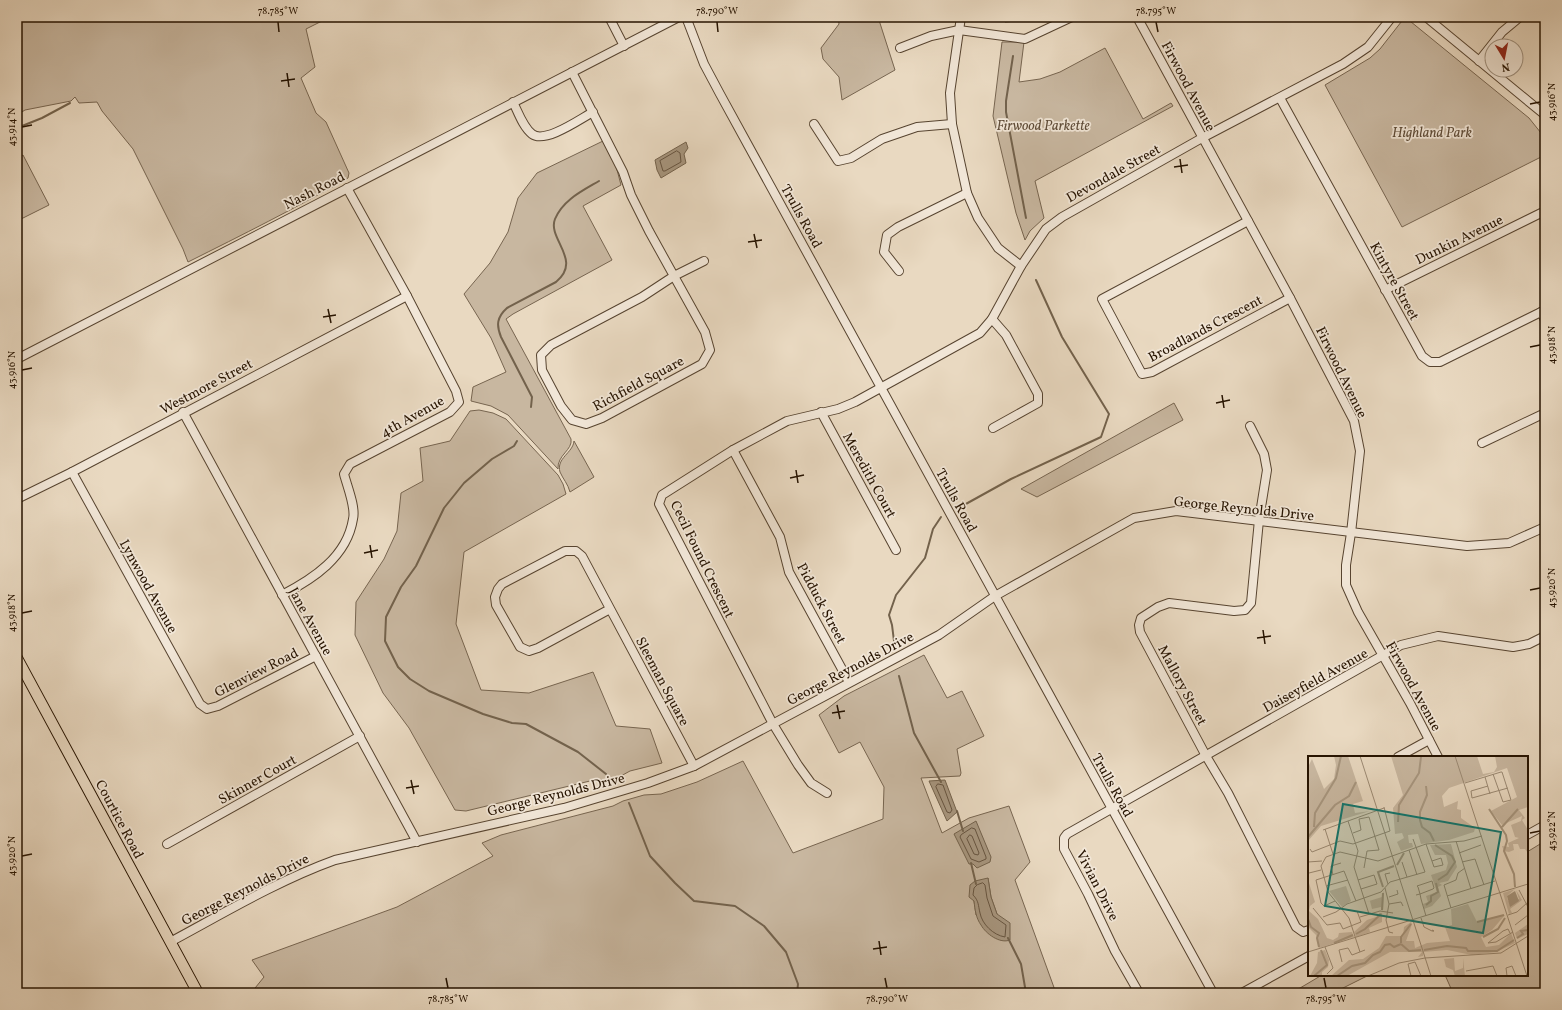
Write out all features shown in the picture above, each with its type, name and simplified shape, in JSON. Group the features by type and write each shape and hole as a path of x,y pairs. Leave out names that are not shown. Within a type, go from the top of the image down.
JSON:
{"main road":[{"name":"Courtice Road","path":"17,658 198,993"}],"street":[{"path":"609,17 624,46"},
{"name":"Nash Road","path":"17,359 679,17"},
{"name":"Trulls Road","path":"686,17 711,76 994,596 1213,993"},
{"path":"961,17 950,93 952,124 967,193 978,218 998,248 1021,266"},
{"path":"900,48 931,36 959,30 1025,39 1072,17"},
{"name":"Firwood Avenue","path":"1137,17 1290,298 1354,421 1360,451 1346,565 1346,585 1358,612 1410,703 1437,756"},
{"name":"Devondale Street","path":"881,387 980,333 992,319 1021,266 1046,229 1062,217 1202,138 1280,98 1356,56 1368,47 1392,17"},
{"path":"1426,17 1545,115"},
{"path":"1479,61 1502,32 1520,17"},
{"name":"Richfield Square","path":"572,72 624,172 631,195 649,231 674,276 705,332 710,350 702,364 602,418 586,424 572,420 562,406 542,370 541,355 551,345 642,296 674,276"},
{"name":"Kintyre Street","path":"1280,98 1422,356 1430,362 1440,362 1543,311"},
{"path":"513,102 531,134 539,137 548,136 593,112"},
{"path":"814,124 838,161 851,158 882,139 917,127 952,124"},
{"name":"4th Avenue","path":"282,595 315,576 331,561 345,543 354,518 344,474 350,464 450,412 459,402 456,391 407,296 347,188"},
{"path":"899,271 884,252 887,235 898,227 967,193"},
{"name":"Dunkin Avenue","path":"1385,290 1545,211"},
{"name":"Broadlands Crescent","path":"1248,222 1102,299 1142,374 1152,372 1290,298"},
{"path":"674,276 704,261"},
{"name":"Westmore Street","path":"17,499 72,472 183,412 407,296"},
{"path":"1543,311 1545,320"},
{"path":"992,319 1006,335 1038,394 1038,403 993,428"},
{"name":"Cecil Found Crescent","path":"827,793 811,782 798,766 773,724 659,504 662,495 733,450 787,421 838,409 855,402 881,387"},
{"name":"Jane Avenue","path":"183,412 417,842"},
{"name":"Meredith Court","path":"821,412 896,550"},
{"path":"1482,443 1545,413"},
{"path":"1250,426 1264,454 1267,470 1259,520"},
{"name":"Pidduck Street","path":"733,450 780,537 789,572 849,682"},
{"name":"Lynwood Avenue","path":"72,472 196,697 200,704 207,709"},
{"name":"George Reynolds Drive","path":"170,942 307,870 335,860 564,808 648,783 694,766 939,635 994,596 1134,518 1176,511 1467,546 1509,543 1545,527"},
{"name":"Mallory Street","path":"1259,520 1251,603 1245,610 1234,611 1169,603 1158,607 1141,618 1139,625 1140,632 1228,794 1296,927 1303,932 1308,930"},
{"name":"Sleeman Square","path":"610,609 538,648 529,651 520,647 496,605 495,596 502,584 565,551 576,551 582,556 694,766"},
{"name":"Daiseyfield Avenue","path":"1112,810 1400,645 1438,636 1513,647 1529,644 1545,636"},
{"name":"Glenview Road","path":"207,709 218,706 316,656"},
{"name":"Skinner Court","path":"167,844 360,736"},
{"path":"1400,756 1429,740"},
{"name":"Vivian Drive","path":"1112,810 1067,834 1063,843 1116,951 1139,993"},
{"path":"1528,834 1545,825"},
{"path":"1242,993 1308,957"}],"green space":[{"path":"17,17 330,17 306,29 315,67 301,78 316,113 326,122 349,173 348,178 289,211 188,262 133,149 102,111 97,102 79,103 75,97 71,101 25,110 17,115"},
{"path":"838,17 878,17 895,70 842,100 839,77 823,59 821,48 839,24"},
{"path":"1005,17 1029,17 1029,20 1005,22"},
{"name":"Highland Park","path":"1405,17 1529,118 1545,138 1545,155 1402,227 1325,85 1370,58 1380,49"},
{"name":"Firwood Parkette","path":"1002,42 1024,42 1019,82 1040,79 1060,72 1105,48 1143,119 1171,103 1173,106 1035,181 1044,218 1030,231 1025,240 1016,213 993,116"},
{"path":"603,141 616,166 621,185 583,206 612,260 506,319 571,439 570,446 558,464 558,469 508,415 491,406 471,401 473,387 506,372 491,338 464,294 490,263 508,232 518,198 537,173"},
{"path":"23,155 49,205 17,221 17,158"},
{"path":"1174,403 1183,420 1037,497 1021,489"},
{"path":"479,410 493,413 506,419 558,475 566,494 464,552 456,624 481,690 529,693 593,672 616,726 650,729 662,763 630,771 619,777 607,780 594,780 466,811 455,810 409,728 383,693 355,635 356,602 384,559 397,531 401,493 423,481 420,448 450,441 470,411"},
{"path":"574,441 594,477 570,492 559,467 562,459 571,449"},
{"path":"924,655 947,698 962,691 984,736 957,749 961,773 960,776 921,778 942,833 969,818 1009,806 1030,862 1015,880 1056,993 251,993 264,977 252,960 397,907 493,856 482,843 501,835 613,806 623,801 644,795 661,794 697,782 743,761 793,853 883,819 884,787 860,742 839,753 819,715 844,696","holes":["988,878 991,897 997,914 976,915 974,901"]},
{"path":"1545,841 1545,993 1453,993 1445,976 1528,976 1528,851"},
{"path":"1320,976 1367,976 1333,993 1296,993 1295,991"}],"water":[{"path":"686,142 688,148 684,154 686,163 661,178 657,170 655,160"},
{"path":"945,780 957,812 947,821 929,781"},
{"path":"976,821 991,857 990,862 977,868 973,864 969,864 954,834"},
{"path":"988,878 991,897 997,914 1010,923 1010,940 1002,941 986,932 978,920 974,901 969,897 970,885 975,881"}],"waterway":[{"path":"1013,56 1006,101 1006,112 1026,218"},
{"path":"17,128 42,118 70,103"},
{"path":"531,407 532,397 499,333 498,321 507,308 556,282 563,274 566,266 565,258 554,227 555,219 558,212 568,201 599,181"},
{"path":"964,505 1011,479 1101,437 1109,414 1062,337 1036,280"},
{"path":"517,441 514,446 492,459 464,483 444,508 416,566 401,587 386,617 385,641 398,667 410,679 429,691 483,714 512,723 526,724 578,752 606,774"},
{"path":"894,641 889,615 896,595 925,558 933,529 941,517"},
{"path":"899,676 914,733 941,782"},
{"path":"629,803 650,856 694,901 735,906 764,926 786,952 798,984 797,993"},
{"path":"957,811 963,831"},
{"path":"971,863 976,884"},
{"path":"1008,938 1021,964 1026,993"}]}
